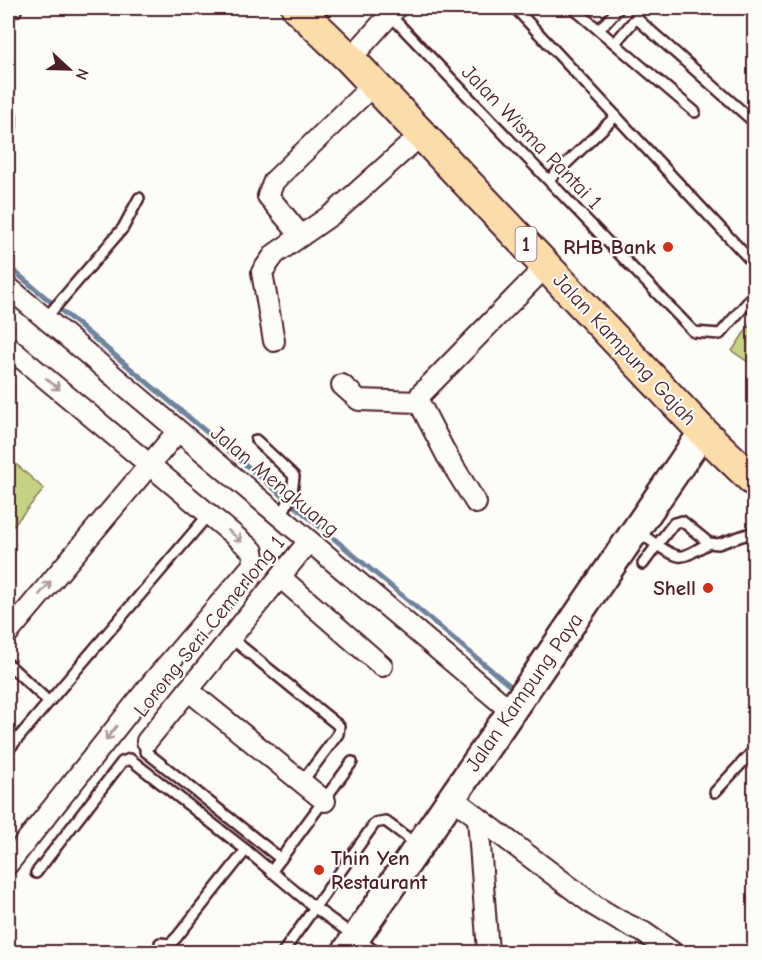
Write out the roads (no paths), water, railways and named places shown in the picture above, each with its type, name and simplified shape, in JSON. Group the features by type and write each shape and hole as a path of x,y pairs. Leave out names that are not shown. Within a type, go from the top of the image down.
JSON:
{"main road":[{"name":"Jalan Kampung Gajah","path":"297,8 350,59 703,432 754,481"}],"street":[{"path":"350,59 393,11"},
{"path":"301,236 268,196 274,181 374,84"},
{"path":"274,341 262,272 275,254 334,213 422,134"},
{"path":"476,503 447,456 419,402 421,394 546,266"},
{"name":"Jalan Mengkuang","path":"8,287 47,316 178,431 284,511 309,541 511,711"},
{"path":"8,347 253,551 254,558 252,566 155,679 8,864"},
{"path":"342,385 359,400 419,402"},
{"path":"8,633 178,431"},
{"name":"Jalan Kampung Paya","path":"359,948 418,845 511,711 646,538 703,432"},
{"name":"Lorong Seri Cemerlong 1","path":"147,741 309,541"},
{"path":"280,577 382,666"},
{"path":"177,653 201,674"},
{"path":"155,679 184,695 325,801"},
{"path":"452,797 595,906 643,932 672,952"},
{"path":"478,818 488,952"}],"lane":[{"path":"515,8 754,264 754,275"},
{"path":"573,8 695,112"},
{"path":"600,30 619,8"},
{"name":"Jalan Wisma Pantai 1","path":"393,11 549,180 694,332 720,334 754,295"},
{"path":"615,43 637,13 754,122"},
{"path":"8,114 11,116 11,127 8,134"},
{"path":"549,180 616,116"},
{"path":"47,316 123,228 139,198"},
{"path":"256,440 294,476 292,495 284,511"},
{"path":"8,750 209,514"},
{"path":"646,538 682,521 709,543"},
{"path":"646,538 675,557 709,543 718,544 754,532"},
{"path":"643,564 646,538"},
{"path":"231,638 339,726 338,734 302,783"},
{"path":"8,664 49,702"},
{"path":"147,741 145,751 281,859"},
{"path":"715,792 754,750"},
{"path":"36,873 122,762 130,759 246,850 359,948"},
{"path":"271,872 352,762"},
{"path":"284,952 375,823 385,821 418,845"},
{"path":"160,944 170,944 177,937 246,850"}],"waterway":[{"path":"8,266 509,685"}],"place":[{"name":"RHB Bank","path":"668,247"},
{"name":"Shell","path":"708,588"},
{"name":"Thin Yen Restaurant","path":"319,870"}]}
